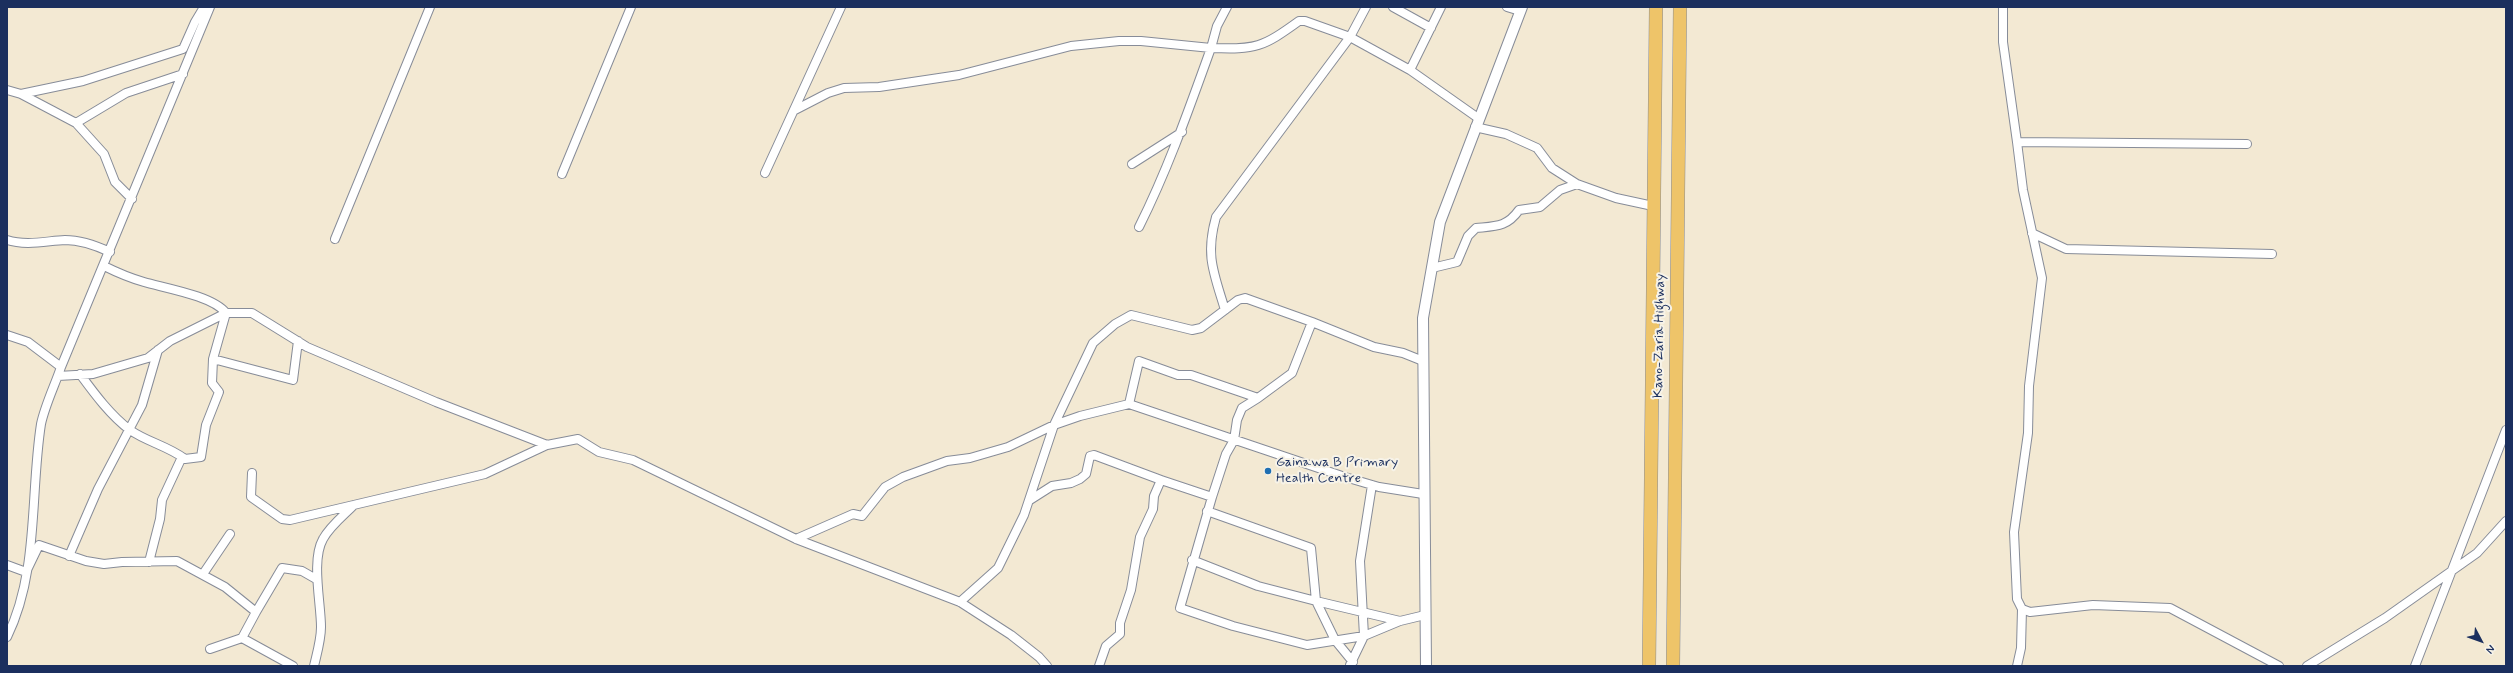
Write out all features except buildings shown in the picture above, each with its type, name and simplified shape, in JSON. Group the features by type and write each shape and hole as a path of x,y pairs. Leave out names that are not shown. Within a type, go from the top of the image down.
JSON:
{"highway":[{"name":"Kano-Zaria Highway","path":"1649,666 1656,7"},
{"name":"Kano-Zaria Highway","path":"1673,666 1680,7"}],"street":[{"path":"21,94 83,81 183,49 195,22 204,7"},
{"path":"7,636 14,621 26,572 42,423 61,367 132,200 210,7"},
{"path":"335,239 430,7"},
{"path":"562,174 631,7"},
{"path":"765,173 841,7"},
{"path":"1139,227 1171,160 1182,132 1190,103 1211,48 1217,26 1227,7"},
{"path":"1225,310 1210,262 1210,240 1216,217 1350,37 1366,7"},
{"path":"1393,7 1431,28"},
{"path":"1410,70 1441,7"},
{"path":"1426,666 1423,494 1423,318 1440,222 1476,123 1521,9 1507,7"},
{"path":"2003,7 2003,42 2022,190 2042,278 2029,386 2028,433 2014,532 2017,599 2022,609 2021,648 2017,666"},
{"path":"795,110 828,93 844,88 879,87 959,75 1071,46 1119,41 1141,41 1241,50 1264,45 1299,21 1305,20 1350,37 1410,70 1476,123 1537,148 1552,168 1577,184 1616,198 1653,206"},
{"path":"76,123 126,93 183,74"},
{"path":"7,90 21,94 76,123 104,154 115,182 132,200"},
{"path":"1132,164 1182,132"},
{"path":"2016,142 2247,144"},
{"path":"1432,268 1457,262 1468,236 1476,228 1500,225 1512,220 1519,210 1540,207 1560,190 1577,184"},
{"path":"2032,233 2066,249 2272,254"},
{"path":"7,240 16,243 67,240 97,246 110,252"},
{"path":"104,266 142,282 171,289 219,306 226,313"},
{"path":"960,602 998,568 1030,500 1054,425 1093,343 1115,324 1131,316 1192,330 1200,328 1238,300 1245,298 1312,322 1374,347 1403,353 1423,361"},
{"path":"80,374 96,397 129,430 182,456 185,459 201,457 206,425 219,392 212,383 213,360 226,313"},
{"path":"58,376 93,374 121,367 148,358 170,341 226,313 252,313 298,341 436,402 547,445"},
{"path":"1312,322 1292,373 1242,408 1237,420 1234,440 1226,454 1207,511 1192,560 1180,608 1233,626 1307,646 1364,636 1400,621 1425,615"},
{"path":"7,335 28,342 61,367"},
{"path":"213,360 293,380 298,341"},
{"path":"69,556 98,489 142,405 158,350"},
{"path":"1129,404 1139,362 1178,375 1191,375 1258,398"},
{"path":"796,539 853,514 862,516 885,487 903,477 947,461 970,458 1008,447 1054,425 1129,404 1372,485 1423,494"},
{"path":"2415,666 2506,430"},
{"path":"252,473 251,497 282,519 290,520 485,474 547,445 578,439 599,452 633,460 796,539 960,602 1011,635 1039,656 1047,666"},
{"path":"1030,500 1052,486 1071,483 1080,479 1086,474 1090,456 1094,454 1161,480 1212,497"},
{"path":"149,562 160,519 162,500 182,456"},
{"path":"1099,666 1106,646 1120,634 1120,623 1131,590 1140,537 1153,509 1154,496 1161,480"},
{"path":"1351,664 1364,636 1360,561 1372,485"},
{"path":"314,666 321,628 320,596 316,579 322,540 334,525 355,505"},
{"path":"1207,511 1311,548 1316,600 1335,640 1351,664"},
{"path":"2307,666 2385,618 2451,572 2477,553 2506,521"},
{"path":"203,574 230,534"},
{"path":"26,572 39,545 86,561 104,564 177,561 225,587 256,612"},
{"path":"1192,560 1258,586 1400,621"},
{"path":"7,565 26,572"},
{"path":"210,648 242,638 282,568 302,571 316,579"},
{"path":"2022,609 2030,612 2094,605 2170,608 2279,666"},
{"path":"242,638 293,666"}],"place":[{"name":"Gainawa B Primary Health Centre","path":"1268,471"}]}
